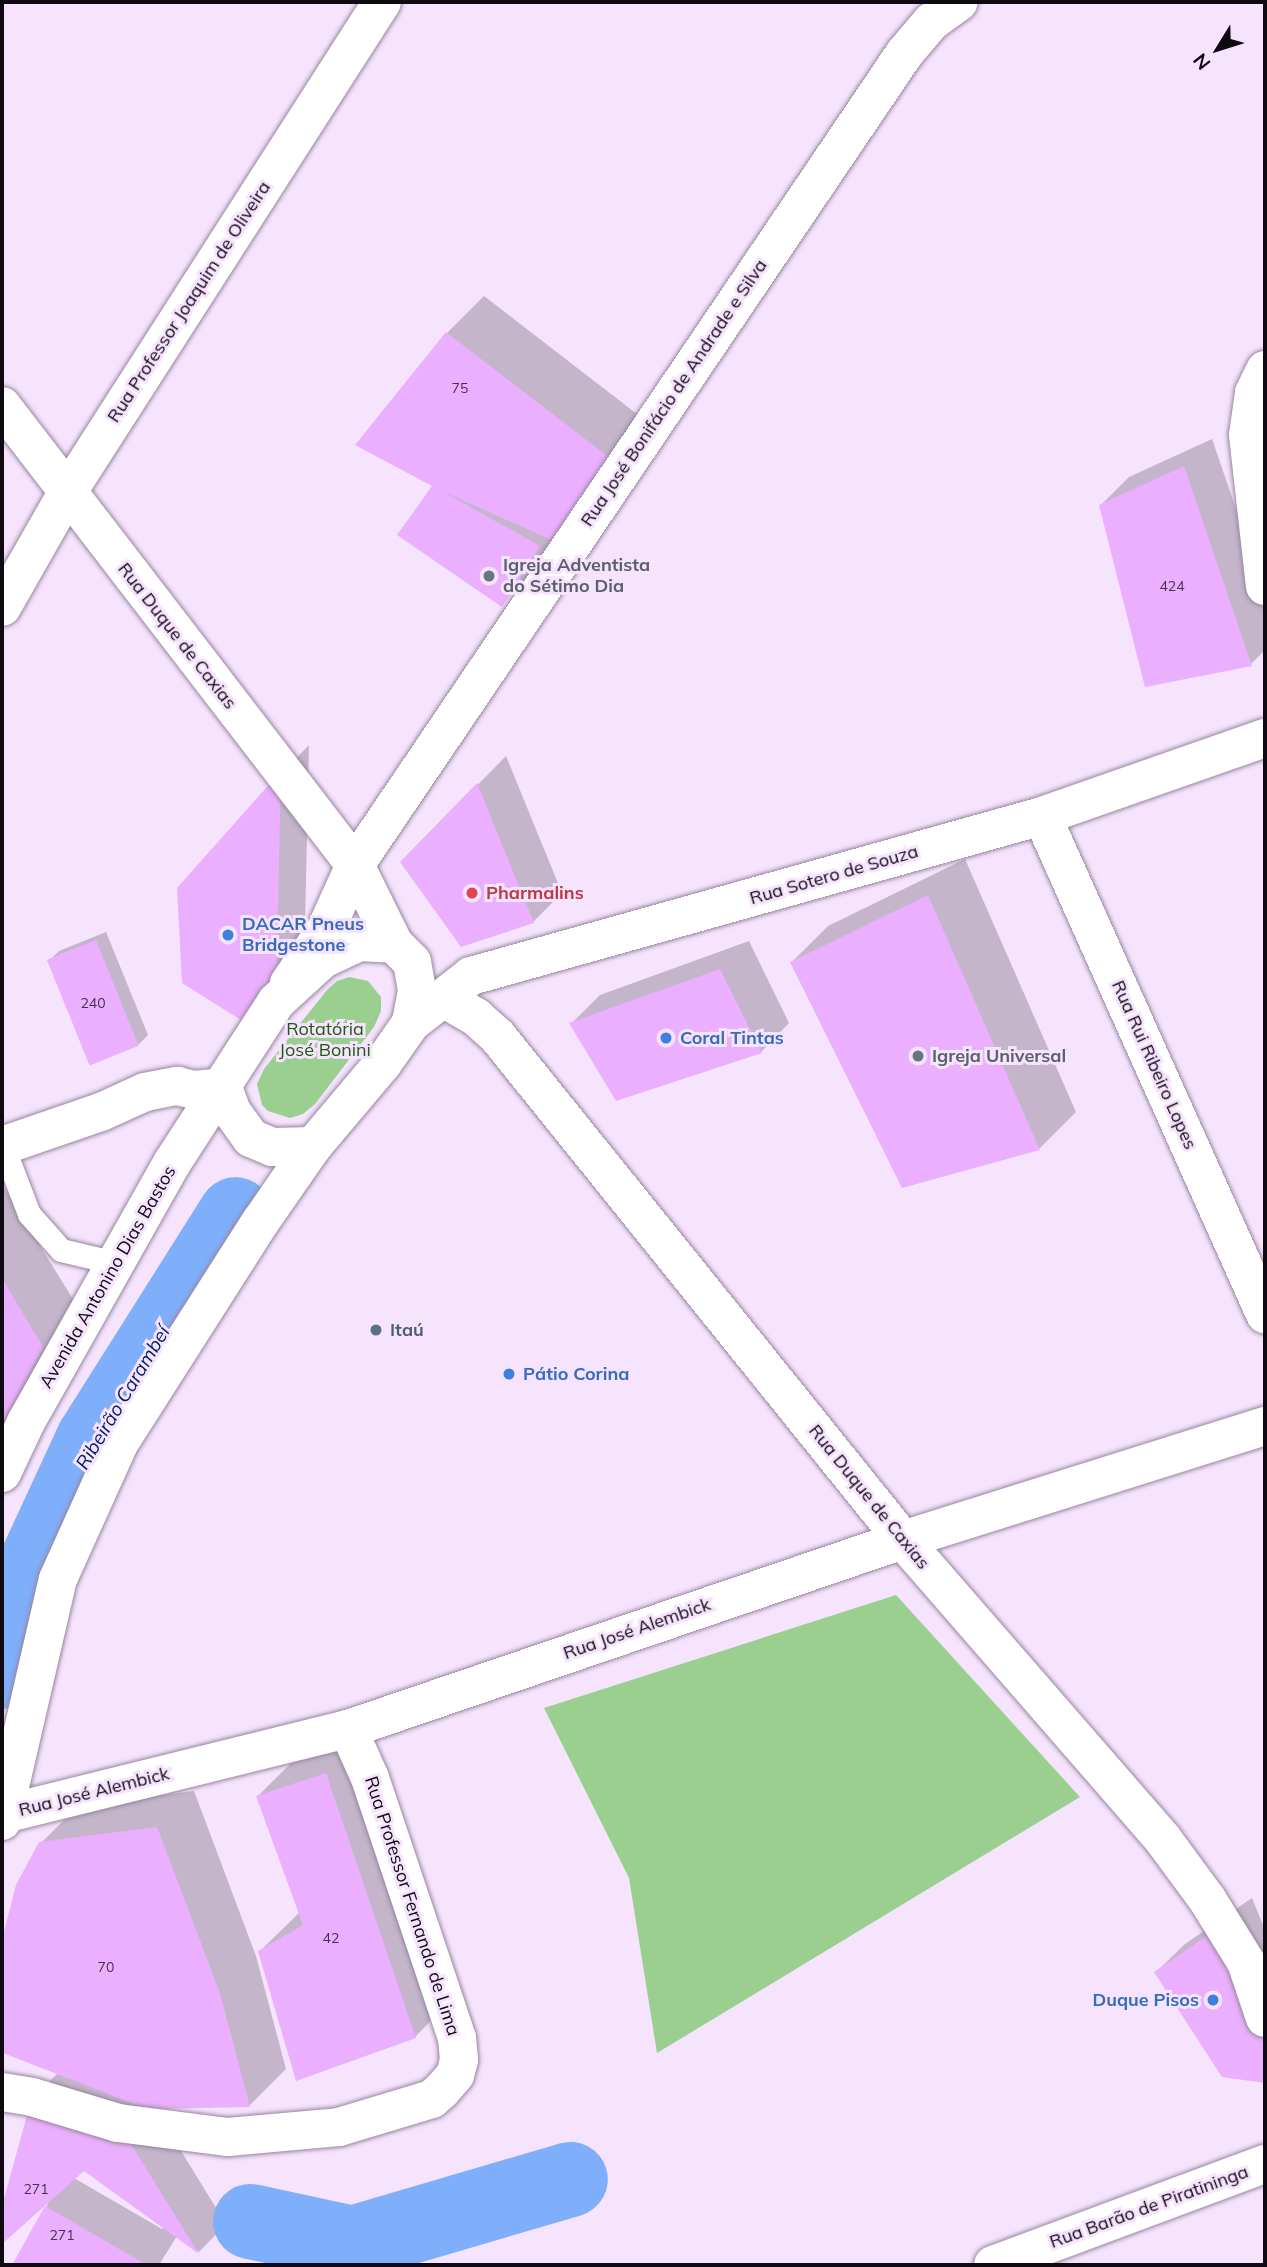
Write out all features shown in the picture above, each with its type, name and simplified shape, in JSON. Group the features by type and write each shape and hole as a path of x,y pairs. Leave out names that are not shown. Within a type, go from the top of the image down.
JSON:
{"street":[{"name":"Rua Professor Joaquim de Oliveira","path":"2,607 66,493 383,2"},
{"name":"Rua José Bonifácio de Andrade e Silva","path":"355,865 904,54 931,22 958,2"},
{"path":"1265,370 1254,393 1248,435 1265,586"},
{"name":"Rua Duque de Caxias","path":"2,406 66,493 355,865 403,953 450,976 477,1018 498,1037 903,1540 1162,1838 1207,1899 1246,1962 1265,2018"},
{"name":"Rua Sotero de Souza","path":"411,1023 457,987 1042,816 1265,738"},
{"name":"Rua Rui Ribeiro Lopes","path":"1042,816 1265,1314"},
{"path":"313,1146 272,1147 251,1138 232,1112 223,1087 231,1068 325,931 355,865"},
{"path":"3,1817 58,1579 120,1442 261,1221 313,1146 383,1063 411,1023 417,992 403,953 372,940 345,947 309,969 276,1002"},
{"path":"7,1142 101,1112 145,1092 177,1086 195,1090 223,1087"},
{"name":"Avenida Antonino Dias Bastos","path":"2,1473 26,1422 172,1163 223,1087"},
{"name":"Rua José Alembick","path":"3,1817 348,1728 903,1540 1265,1426"},
{"name":"Rua Professor Fernando de Lima","path":"2,2092 32,2097 118,2123 228,2137 339,2127 432,2099 442,2091 455,2076 459,2060 457,2038 370,1778 348,1728"},
{"name":"Rua Barão de Piratininga","path":"993,2265 1265,2164"}],"lane":[{"path":"7,1142 29,1214 61,1250 116,1263"}],"green space":[{"name":"Rotatória José Bonini","path":"349,977 368,981 381,997 381,1011 374,1027 315,1104 303,1114 290,1118 268,1111 262,1105 257,1084 264,1069 327,990 337,981"},
{"path":"896,1595 1080,1797 657,2053 629,1878 544,1708"}],"building":[{"path":"446,332 623,468 569,548 442,491 540,546 502,607 397,535 432,486 355,445"},
{"path":"1184,466 1252,666 1145,687 1099,505"},
{"name":"DACAR Pneus Bridgestone","path":"281,771 276,1002 257,1030 182,983 177,888"},
{"name":"Pharmalins","path":"477,783 534,923 461,947 400,862"},
{"name":"Igreja Universal","path":"928,895 1040,1150 902,1188 790,962"},
{"path":"96,940 139,1046 90,1066 47,960"},
{"name":"Coral Tintas","path":"720,969 762,1053 616,1101 569,1023"},
{"path":"2,1278 43,1347 2,1424"},
{"path":"326,1773 416,2038 296,2081 258,1951 303,1925 256,1796"},
{"path":"157,1827 220,1993 250,2107 147,2109 3,2053 2,1940 16,1885 39,1842"},
{"name":"Duque Pisos","path":"1223,1925 1265,2028 1265,2083 1222,2077 1154,1972"},
{"path":"32,2097 118,2123 199,2254 84,2171 2,2244 2,2206"},
{"path":"45,2206 147,2265 12,2265"}],"waterway":[{"name":"Ribeirão Carambeí","path":"2,1671 37,1560 93,1439 235,1214"},
{"path":"250,2221 352,2243 570,2179"}],"place":[{"name":"Igreja Adventista do Sétimo Dia","path":"489,576"},
{"name":"Pharmalins","path":"472,893"},
{"name":"DACAR Pneus Bridgestone","path":"228,935"},
{"name":"Coral Tintas","path":"666,1038"},
{"name":"Igreja Universal","path":"918,1056"},
{"name":"Itaú","path":"376,1330"},
{"name":"Pátio Corina","path":"509,1374"},
{"name":"Duque Pisos","path":"1213,2000"}]}
